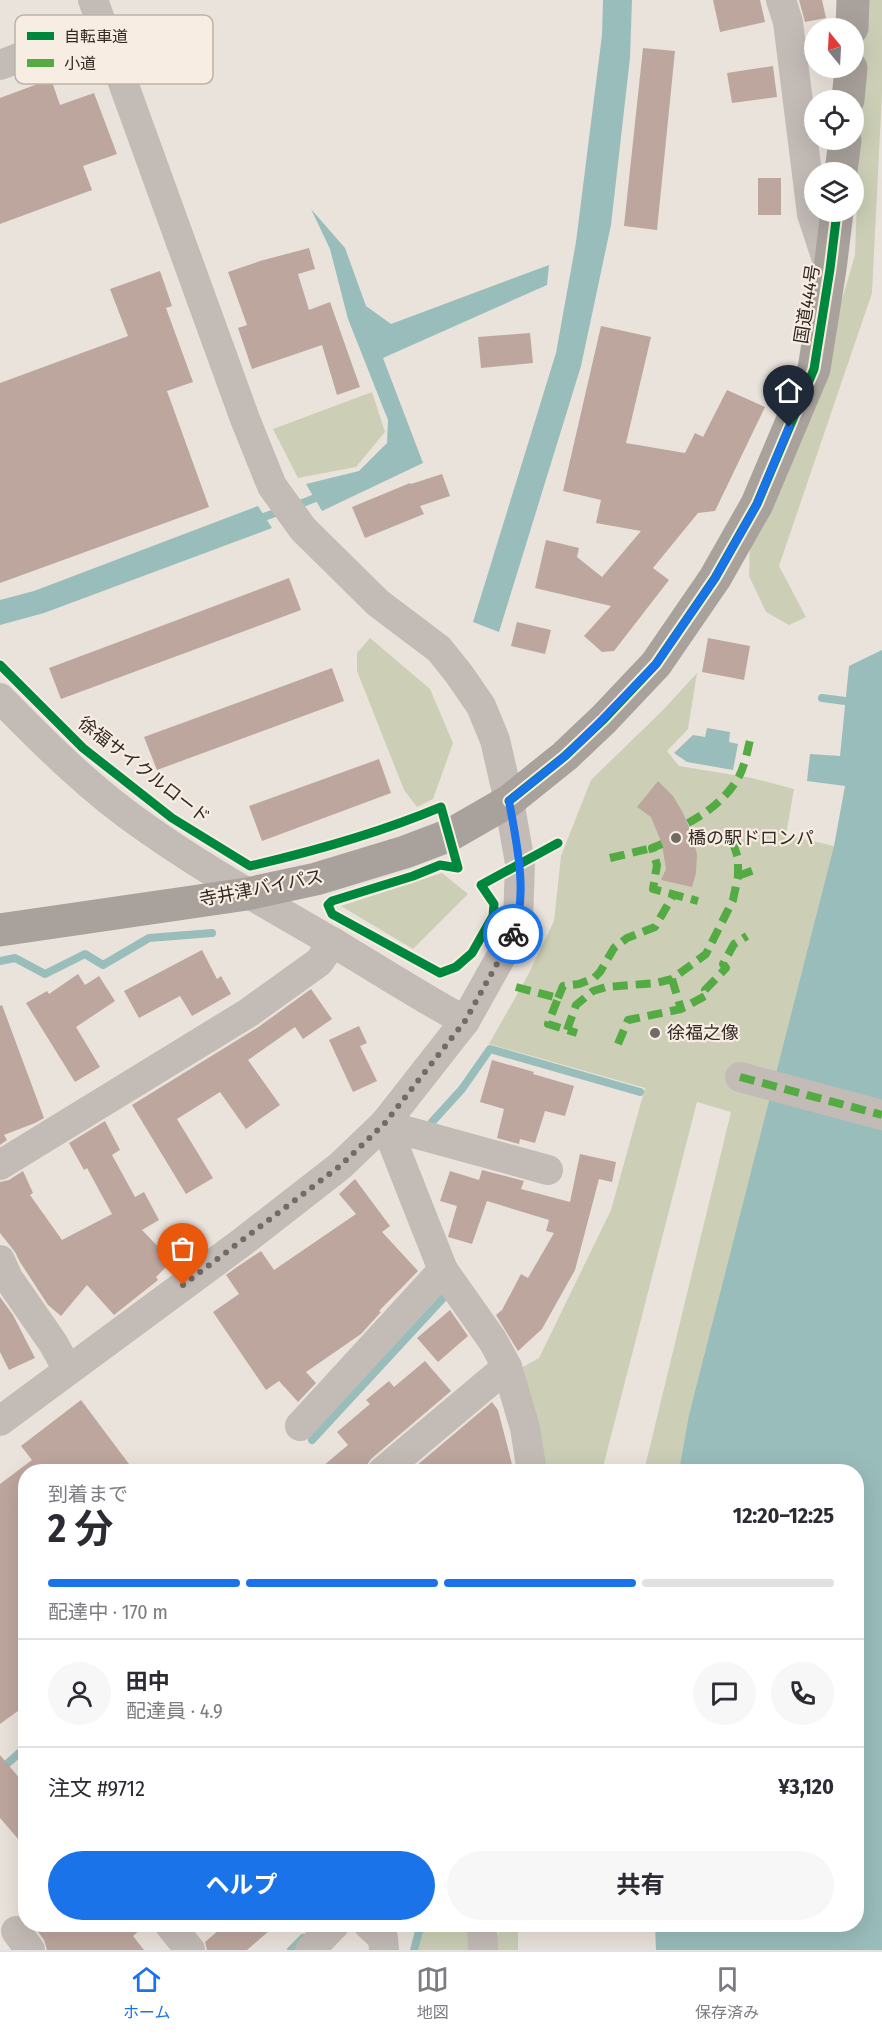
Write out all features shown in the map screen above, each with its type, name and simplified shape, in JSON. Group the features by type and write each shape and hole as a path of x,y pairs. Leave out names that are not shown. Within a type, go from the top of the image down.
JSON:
{"highway":[{"path":"852,18 853,0"},
{"name":"国道444号","path":"509,801 565,756 656,664 715,578 757,504 814,369 836,222"},
{"name":"寺井津バイパス","path":"0,930 247,894 316,879 405,852 450,835 509,801"}],"street":[{"path":"781,0 788,22 812,214 830,269"},
{"path":"0,65 15,57"},
{"path":"0,1421 241,1243 331,1173 385,1123 465,1021 507,946 518,921 520,863 495,740 481,706 439,649 378,603 303,529 272,486 245,419 124,84"},
{"path":"0,698 58,757 144,827 247,894 333,942 428,1001 465,1021"},
{"path":"0,1165 248,1013 319,962 333,942"},
{"path":"740,1077 882,1115"},
{"path":"385,1123 406,1131 548,1170"},
{"path":"385,1123 443,1270 494,1341 507,1367 525,1428 531,1464"},
{"path":"0,1260 8,1278 53,1343 68,1370"},
{"path":"300,1426 443,1270"},
{"path":"392,1464 507,1367"},
{"path":"175,1932 190,1950"},
{"path":"310,1950 327,1932"},
{"path":"377,1932 383,1938 384,1950"},
{"path":"482,1932 483,1950"}],"green space":[{"path":"864,0 882,0 882,94 872,293 779,566 806,617 789,625 766,612 749,576 750,539 808,416 855,255 856,222 864,222 864,162 858,162 859,150 864,150 864,90 861,90 861,78 864,78"},
{"path":"372,392 385,432 356,467 298,478 273,429"},
{"path":"370,638 430,689 453,743 433,799 417,807 404,790 357,671 357,653"},
{"path":"697,673 688,729 667,751 679,766 752,778 794,789 786,835 834,846 734,1464 646,1464 731,1112 697,1102 604,1464 539,1464 516,1371 539,1358 611,1210 645,1088 489,1044 528,975 554,921 561,856 591,780 664,709"},
{"path":"442,873 468,894 413,949 341,906"},
{"path":"422,1932 472,1932 468,1950 418,1950"},
{"path":"499,1932 518,1932 518,1950 491,1950"}],"water":[{"path":"603,0 632,0 630,58 611,225 581,366 499,632 473,622 556,353 576,242 602,35"},
{"path":"311,209 345,248 366,306 391,324 549,265 547,285 383,358 423,463 322,511 306,484 359,471 387,443 388,420 348,319 330,249"},
{"path":"258,506 272,528 44,613 0,625 0,600 34,591"},
{"path":"882,650 882,1950 656,1950 655,1932 864,1932 864,1464 680,1464 689,1415 834,846 845,786 807,781 810,754 840,756 849,666"},
{"path":"707,728 730,732 729,742 738,744 733,770 687,762 674,753 693,735 705,737"}],"building":[{"path":"713,0 760,0 765,22 720,32"},
{"path":"799,0 822,0 826,18 804,18"},
{"path":"643,48 675,51 657,230 624,226"},
{"path":"773,66 777,97 732,103 727,73"},
{"path":"38,84 53,84 60,105 94,93 117,154 83,166 92,190 0,224 0,98"},
{"path":"758,178 781,178 781,215 758,215"},
{"path":"309,248 315,269 298,274 309,310 330,302 360,387 337,395 322,345 252,369 238,328 247,325 228,272"},
{"path":"160,271 172,306 166,308 193,382 167,391 209,507 0,583 0,383 128,336 110,289"},
{"path":"601,326 651,337 626,443 685,453 695,433 703,437 727,390 765,407 715,511 698,513 653,568 669,580 614,651 602,652 584,636 611,606 535,588 546,540 579,548 577,557 602,577 641,531 596,523 601,500 563,491"},
{"path":"530,333 533,363 481,368 478,337"},
{"path":"442,474 450,496 420,506 424,514 365,538 352,507 410,483"},
{"path":"289,578 301,610 61,699 49,668"},
{"path":"517,622 551,630 545,654 511,646"},
{"path":"708,638 750,646 744,680 702,672"},
{"path":"332,668 344,701 157,770 144,737"},
{"path":"379,759 391,793 262,841 249,806"},
{"name":"橋の駅ドロンパ","path":"658,781 673,796 691,832 697,854 696,873 692,887 661,880 666,869 662,844 651,817 637,807"},
{"path":"202,950 217,979 221,976 231,994 192,1016 180,996 139,1018 124,991"},
{"path":"78,974 85,985 99,976 115,1001 76,1027 100,1067 75,1082 26,1003 47,991 49,994"},
{"path":"311,989 332,1019 303,1039 295,1027 248,1060 280,1105 246,1129 220,1092 177,1119 213,1178 186,1194 132,1105 257,1028"},
{"path":"2,1005 44,1118 4,1135 7,1140 0,1145 0,1006"},
{"path":"359,1026 367,1043 360,1046 377,1081 353,1092 329,1040"},
{"path":"492,1060 574,1086 565,1116 545,1111 535,1143 520,1139 519,1144 497,1138 504,1109 480,1102"},
{"path":"105,1121 120,1150 112,1155 135,1197 144,1192 159,1220 142,1230 172,1261 156,1277 158,1280 114,1315 87,1285 61,1316 48,1305 15,1252 0,1233 0,1182 9,1180 23,1171 33,1193 30,1195 62,1240 112,1214 87,1168 84,1170 69,1143"},
{"path":"580,1154 616,1162 612,1182 599,1179 575,1270 542,1329 518,1351 496,1315 502,1310 521,1274 528,1278 554,1233 546,1231 549,1220 487,1201 472,1244 448,1237 457,1206 440,1201 450,1171 479,1180 482,1170 524,1181 521,1189 570,1202"},
{"path":"355,1179 390,1226 382,1232 418,1271 379,1311 381,1312 361,1334 306,1372 316,1383 298,1402 279,1381 266,1390 213,1312 239,1294 226,1275 237,1267 261,1251 274,1270 356,1214 339,1194"},
{"path":"0,1297 13,1315 35,1358 9,1370 0,1352"},
{"path":"450,1310 468,1336 438,1362 417,1338"},
{"path":"425,1361 451,1391 367,1464 325,1464 348,1445 337,1432 370,1404 366,1400 389,1381 394,1387"},
{"path":"81,1400 129,1464 27,1464 32,1460 21,1446"},
{"path":"492,1402 498,1410 512,1464 418,1464"},
{"path":"18,1470 18,1711 0,1724 0,1484"},
{"path":"0,1755 18,1776 18,1839 0,1818"},
{"path":"38,1932 138,1932 133,1936 144,1950 47,1950"},
{"path":"217,1932 268,1932 247,1950 207,1950 205,1942"}],"waterway":[{"path":"295,506 323,495"},
{"path":"255,520 281,511"},
{"path":"822,698 853,702"},
{"path":"0,961 15,958 45,974 85,954 103,965 149,938 212,933"},
{"path":"432,1122 462,1089 490,1049 640,1092"},
{"path":"312,1440 445,1296"},
{"path":"0,1770 18,1754"},
{"path":"414,1950 419,1932"},
{"path":"291,1950 303,1938"}],"marked path":[{"path":"688,823 715,805 732,787 742,771 750,740"},
{"path":"567,1030 576,1005 593,991 606,987 656,983 672,979 706,954 733,900 738,876 738,858 731,837"},
{"path":"662,844 652,848 657,865 653,889 698,901"},
{"path":"610,858 652,848"},
{"path":"738,876 757,869"},
{"path":"558,998 563,986 579,984 594,978 614,948 627,938 655,927 674,894"},
{"path":"618,1044 628,1020 681,1009 707,995 705,990 726,968 723,964 734,944 747,936"},
{"path":"672,979 681,1009"},
{"path":"516,987 558,998 548,1024 577,1033"},
{"path":"740,1077 882,1115"}],"cycle path":[{"path":"509,801 565,756 656,664 715,578 757,504 814,369 836,222"},
{"name":"徐福サイクルロード","path":"0,665 83,748 172,818 250,866 347,841 441,807 458,868 440,865 413,876 332,901 328,905 332,914 440,973 456,967 472,953 493,916 494,904 481,885 558,843"}],"way so far":[{"path":"183,1285 340,1166 385,1123 465,1021 513,934"}],"place":[{"name":"橋の駅ドロンパ","path":"676,838"},
{"name":"徐福之像","path":"655,1033"}],"route":[{"path":"513,934 518,921 520,863 509,801 565,756 656,664 715,578 757,504 789,427"}]}
